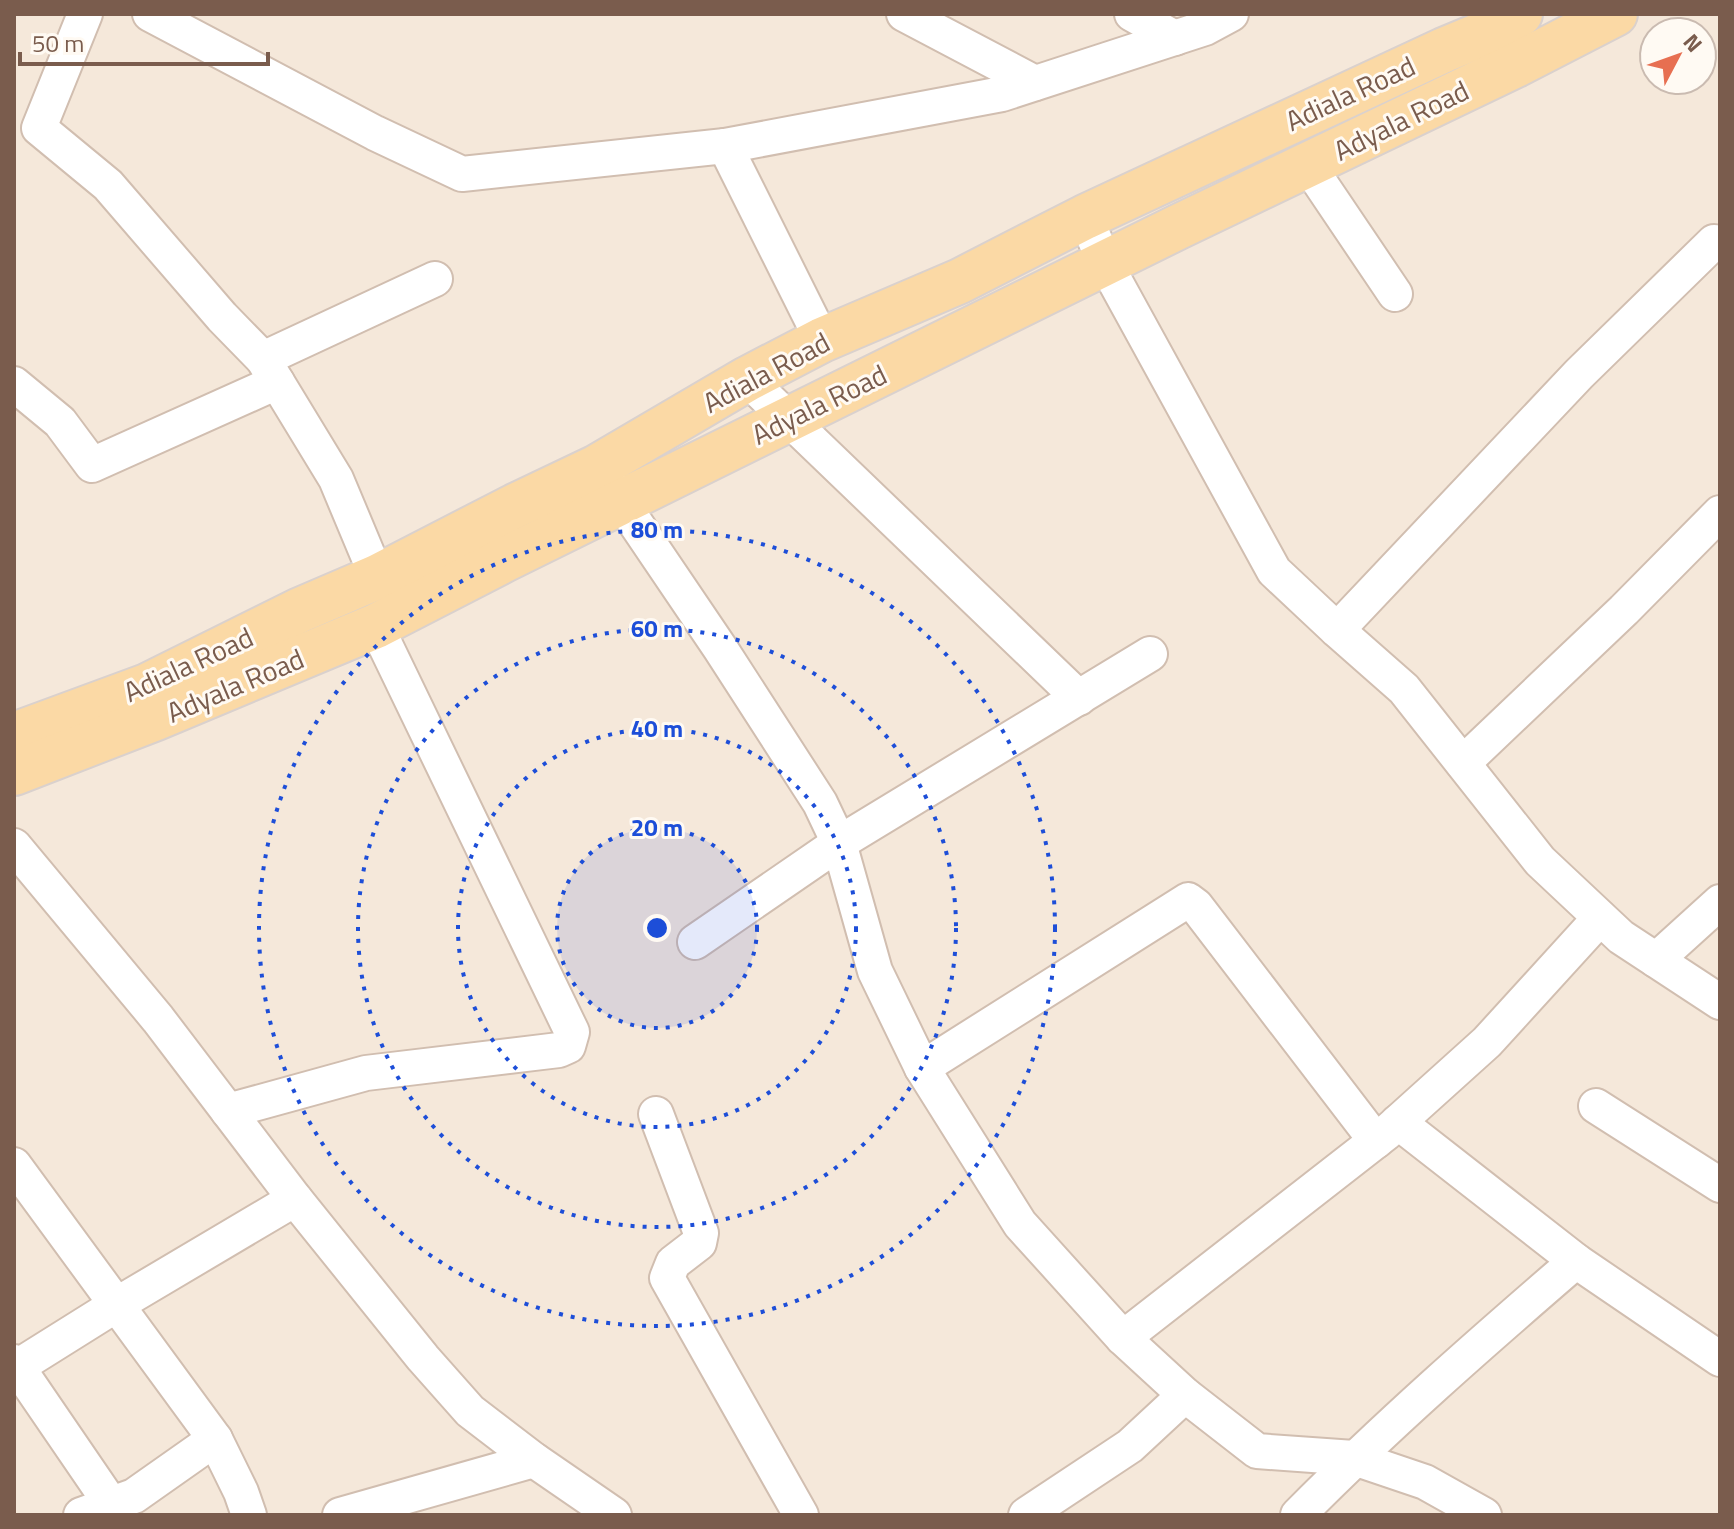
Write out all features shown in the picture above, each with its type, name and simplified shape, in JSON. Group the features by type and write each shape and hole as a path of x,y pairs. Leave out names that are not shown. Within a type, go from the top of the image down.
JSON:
{"main road":[{"name":"Adiala Road","path":"14,735 147,686 300,610 377,577 515,506 609,484 747,379 822,340 960,281 1085,217 1444,50 1472,25 1520,14"},
{"name":"Adyala Road","path":"14,773 156,718 376,626 609,484 789,419 1615,14"}],"street":[{"path":"85,14 27,122 108,185 270,371 336,479 377,577"},
{"path":"150,14 375,133 462,174 725,146 1002,94 1205,28 1231,14"},
{"path":"904,14 1035,83"},
{"path":"1132,14 1175,38"},
{"path":"725,146 822,340"},
{"path":"1308,165 1395,294"},
{"path":"1085,217 1105,263 1274,571 1404,689 1540,861 1621,937 1720,1002"},
{"path":"1337,630 1579,374 1714,242"},
{"path":"14,384 60,422 92,465 435,279"},
{"path":"747,379 1079,698"},
{"path":"609,484 820,803 839,843 875,971 922,1068 1020,1224 1123,1338 1185,1395 1257,1451 1354,1458 1425,1482 1484,1515"},
{"path":"1463,763 1624,610 1720,513"},
{"path":"228,1111 366,1073 559,1050 568,1046 572,1032 376,626"},
{"path":"695,942 839,843 1150,654"},
{"path":"14,846 158,1019 295,1199 423,1358 470,1411 614,1515"},
{"path":"922,1068 1188,900 1387,1131 1720,1359"},
{"path":"1656,960 1720,902"},
{"path":"1123,1338 1387,1131 1487,1042 1600,918"},
{"path":"1596,1106 1720,1185"},
{"path":"656,1114 701,1233 699,1243 673,1263 667,1278 801,1515"},
{"path":"14,1165 215,1439 249,1515"},
{"path":"215,1439 134,1496 96,1510 16,1365 295,1199"},
{"path":"1298,1515 1354,1458 1576,1261"},
{"path":"1026,1515 1130,1446 1185,1395"},
{"path":"340,1515 396,1507 534,1460"}],"shaded area":[{"path":"14,14 1720,14 1720,1515 14,1515"}]}
